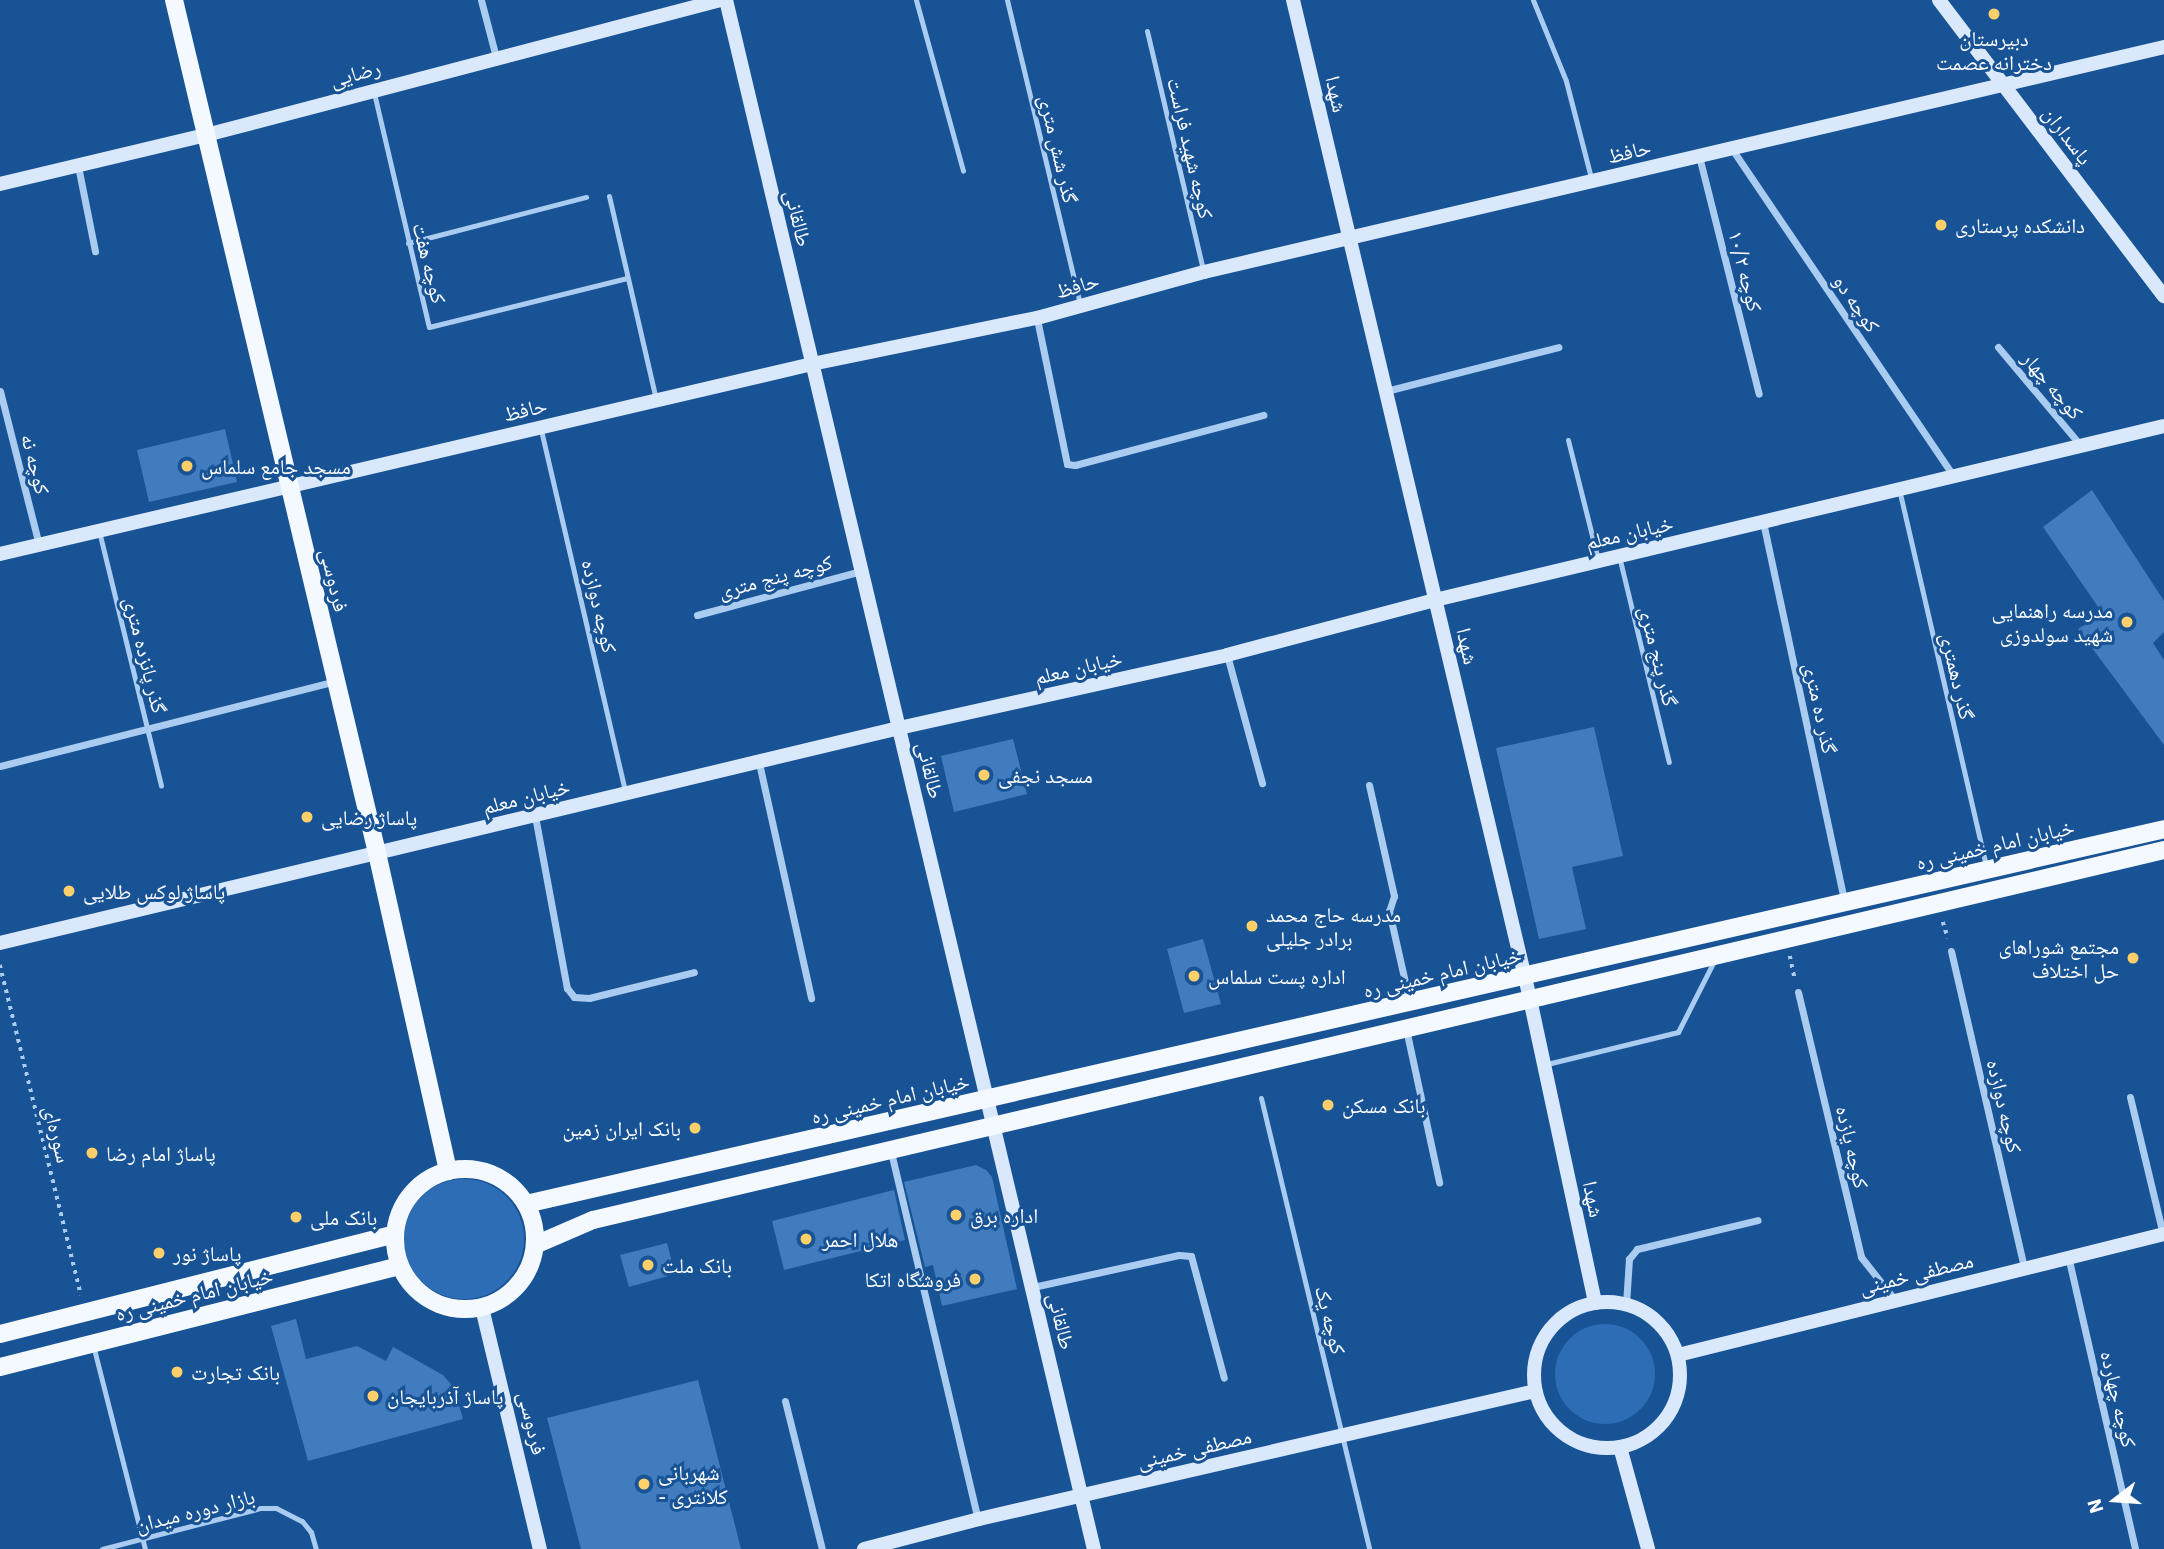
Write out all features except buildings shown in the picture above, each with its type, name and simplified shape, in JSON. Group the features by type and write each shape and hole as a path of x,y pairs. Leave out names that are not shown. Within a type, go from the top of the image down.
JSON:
{"main road":[{"name":"فردوسی","path":"174,0 377,853 448,1171"},
{"name":"خیابان امام خمینی ره","path":"526,1204 1410,1004 2164,829"},
{"name":"خیابان امام خمینی ره","path":"535,1245 593,1220 2164,849"},
{"path":"467,1169 485,1172 502,1180 526,1204 534,1226 535,1245 530,1267 518,1286 501,1300 482,1308 461,1310 441,1306 424,1297 409,1283 400,1266 394,1234 399,1213 411,1194 427,1179 448,1171 467,1169"},
{"name":"خیابان امام خمینی ره","path":"0,1334 86,1310 394,1234"},
{"name":"خیابان امام خمینی ره","path":"0,1367 400,1266"}],"street":[{"path":"481,0 496,57"},
{"name":"رضایی","path":"0,184 206,135 720,0"},
{"name":"طالقانی","path":"726,0 1094,1549"},
{"name":"شهدا","path":"1293,0 1530,999 1595,1303"},
{"name":"پاسداران","path":"1939,0 2164,296"},
{"name":"حافظ","path":"0,554 812,364 1037,318 1204,272 2164,47"},
{"name":"کوچه دو","path":"1731,149 1953,476"},
{"name":"کوچه ۱۰/۲","path":"1699,156 1759,394"},
{"path":"78,165 95,251"},
{"path":"1037,318 1067,464 1075,465 1263,415"},
{"path":"1386,391 1558,347"},
{"name":"کوچه چهار","path":"1998,347 2081,446"},
{"name":"کوچه نه","path":"0,391 39,545"},
{"name":"خیابان معلم","path":"0,943 899,728 1227,655 1435,600 2164,426"},
{"name":"گذر ده متری","path":"1763,522 1844,902"},
{"name":"کوچه پنج متری","path":"697,615 862,571"},
{"path":"1227,655 1262,783"},
{"path":"0,766 336,681"},
{"path":"759,763 811,998"},
{"path":"1369,785 1394,896 1389,911 1410,1004"},
{"path":"535,816 567,988 575,997 589,998 694,972"},
{"name":"کوچه دوازده","path":"1951,951 2024,1268"},
{"name":"کوچه یازده","path":"1798,992 1861,1257 1895,1300"},
{"path":"1406,1028 1440,1182"},
{"path":"2130,1097 2164,1235"},
{"path":"891,1151 979,1519"},
{"path":"1626,1304 1629,1259 1637,1249 1758,1220"},
{"name":"مصطفی خمینی","path":"1678,1355 2068,1256 2164,1235"},
{"path":"1033,1287 1179,1255 1191,1256 1224,1378"},
{"name":"کوچه چهارده","path":"2068,1256 2135,1549"},
{"path":"1595,1303 1626,1304 1649,1314 1667,1332 1678,1355 1681,1378 1676,1401 1665,1422 1647,1437 1620,1447 1602,1449 1579,1443 1559,1431 1544,1413 1535,1391 1534,1366 1542,1342 1556,1322 1577,1308 1595,1303"},
{"name":"فردوسی","path":"482,1308 540,1549"},
{"name":"مصطفی خمینی","path":"863,1549 979,1519 1535,1391"},
{"path":"785,1401 822,1549"},
{"path":"1620,1447 1648,1549"}],"lane":[{"path":"916,0 963,171"},
{"name":"گذر شش متری","path":"1007,0 1080,305"},
{"path":"1533,0 1566,80 1592,181"},
{"name":"کوچه شهید فراست","path":"1147,32 1204,272"},
{"name":"کوچه هفت","path":"374,89 429,327 627,278"},
{"path":"609,196 656,400"},
{"path":"408,243 586,197"},
{"name":"کوچه دوازده","path":"540,427 625,794"},
{"path":"1569,440 1598,561"},
{"name":"گذر دهمتری","path":"1899,489 1987,870"},
{"name":"گذر پانزده متری","path":"99,531 161,786"},
{"name":"گذر پنج متری","path":"1619,556 1669,762"},
{"path":"1544,1065 1678,1032 1718,955"},
{"name":"کوچه یک","path":"1261,1098 1369,1549"},
{"path":"92,1343 145,1549"},
{"name":"بازار دوره میدان","path":"102,1549 261,1508 276,1508 302,1521 311,1532 317,1549"}],"path":[{"path":"1938,903 1951,951"},
{"path":"1786,939 1798,992"},
{"name":"سوره‌ای","path":"0,965 86,1310"}],"shaded area":[{"path":"464,1179 487,1184 506,1197 519,1216 524,1239 519,1262 506,1281 487,1294 464,1299 441,1294 422,1281 409,1262 404,1239 409,1216 422,1197 441,1184"},
{"path":"1605,1324 1624,1327 1641,1338 1652,1355 1655,1374 1652,1393 1641,1410 1624,1421 1605,1424 1586,1421 1569,1410 1558,1393 1555,1374 1558,1355 1569,1338 1586,1327"}],"place":[{"name":"دبیرستان دخترانه عصمت","path":"1994,14"},
{"name":"دانشکده پرستاری","path":"1941,225"},
{"name":"مسجد جامع سلماس","path":"187,466"},
{"name":"مدرسه راهنمایی شهید سولدوزی","path":"2127,622"},
{"name":"مسجد نجفی","path":"984,775"},
{"name":"پاساژ رضایی","path":"307,817"},
{"name":"پاساژ لوکس طلایی","path":"69,891"},
{"name":"مدرسه حاج محمد برادر جلیلی","path":"1252,926"},
{"name":"مجتمع شوراهای حل اختلاف","path":"2133,958"},
{"name":"اداره پست سلماس","path":"1194,976"},
{"name":"بانک مسکن","path":"1328,1105"},
{"name":"بانک ایران زمین","path":"695,1128"},
{"name":"پاساژ امام رضا","path":"92,1153"},
{"name":"اداره برق","path":"956,1215"},
{"name":"بانک ملی","path":"296,1217"},
{"name":"هلال احمر","path":"806,1239"},
{"name":"پاساژ نور","path":"159,1253"},
{"name":"بانک ملت","path":"648,1265"},
{"name":"فروشگاه اتکا","path":"975,1279"},
{"name":"بانک تجارت","path":"177,1372"},
{"name":"پاساژ آذربایجان","path":"373,1396"},
{"name":"شهربانی - کلانتری","path":"644,1484"}]}
